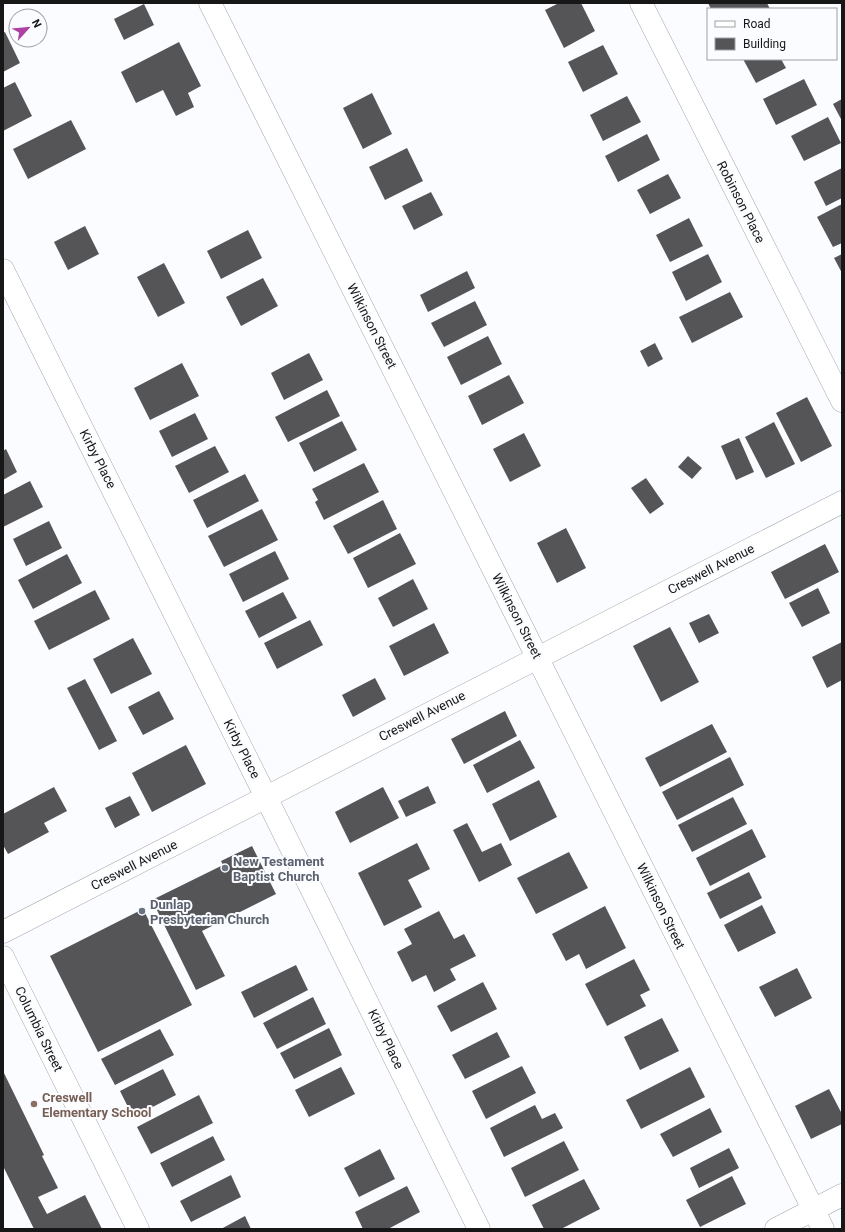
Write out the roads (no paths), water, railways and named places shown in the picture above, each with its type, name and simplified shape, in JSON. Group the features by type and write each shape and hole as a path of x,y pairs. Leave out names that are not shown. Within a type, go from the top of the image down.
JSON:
{"street":[{"name":"Wilkinson Street","path":"210,3 818,1219"},
{"name":"Robinson Place","path":"641,3 842,401"},
{"name":"Kirby Place","path":"3,270 266,797 479,1229"},
{"name":"Creswell Avenue","path":"3,932 842,502"},
{"name":"Columbia Street","path":"3,957 138,1229"},
{"path":"776,1229 818,1219 842,1195"}],"place":[{"name":"New Testament Baptist Church","path":"225,868"},
{"name":"Dunlap Presbyterian Church","path":"142,911"},
{"name":"Creswell Elementary School","path":"34,1104"}]}
